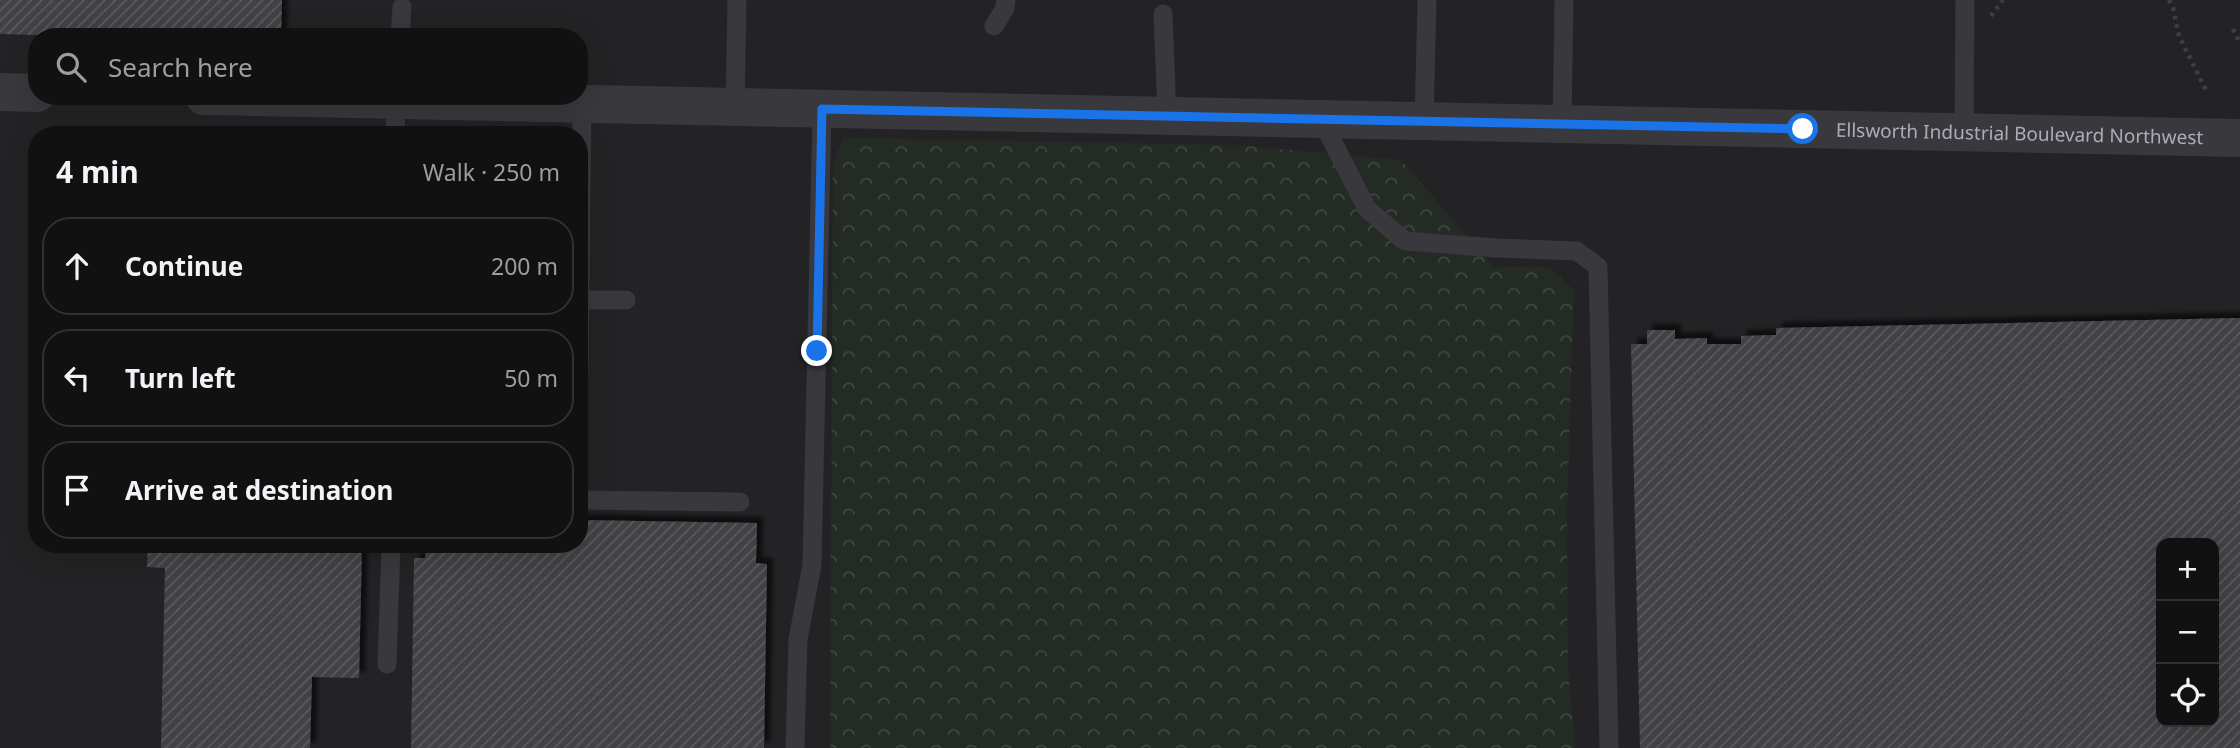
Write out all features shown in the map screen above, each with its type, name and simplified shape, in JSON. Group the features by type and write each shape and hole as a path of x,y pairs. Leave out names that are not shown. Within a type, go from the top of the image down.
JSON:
{"street":[{"path":"0,92 28,93"},
{"name":"Ellsworth Industrial Boulevard Northwest","path":"588,104 2240,138"},
{"name":"Ellsworth Industrial Boulevard Northwest","path":"327,105 395,110 551,105"}],"lane":[{"path":"735,107 737,0"},
{"path":"994,26 1005,8 1006,0"},
{"path":"1424,121 1427,0"},
{"path":"1562,124 1564,0"},
{"path":"1964,132 1966,2"},
{"path":"401,28 402,7"},
{"path":"1163,14 1167,116"},
{"path":"582,105 582,126"},
{"path":"795,748 798,639 812,565 822,109"},
{"path":"1321,119 1367,209 1405,241 1577,251 1598,267 1609,748"},
{"path":"588,300 626,300"},
{"path":"588,500 740,502"},
{"path":"387,664 391,553"}],"path":[{"path":"2169,0 2179,36 2206,90"},
{"path":"2233,29 2240,43"}],"shaded area":[{"path":"0,0 2240,0 2240,748 0,748"}],"green space":[{"path":"844,138 1238,145 1401,160 1494,267 1549,267 1574,290 1567,509 1568,667 1575,748 830,748 833,161"}],"building":[{"path":"0,0 282,0 281,28 28,28 28,35 0,34"},
{"path":"2240,318 2240,748 1640,748 1631,344 1647,344 1647,330 1675,330 1675,339 1707,338 1707,344 1741,344 1741,336 1776,335 1776,328"},
{"path":"588,520 757,523 756,563 767,564 764,748 411,748 414,558 425,558 425,553 588,553"},
{"path":"148,553 362,553 359,678 312,677 310,748 161,748 165,568 147,567"}],"route":[{"path":"817,351 822,109 1803,129"}]}
